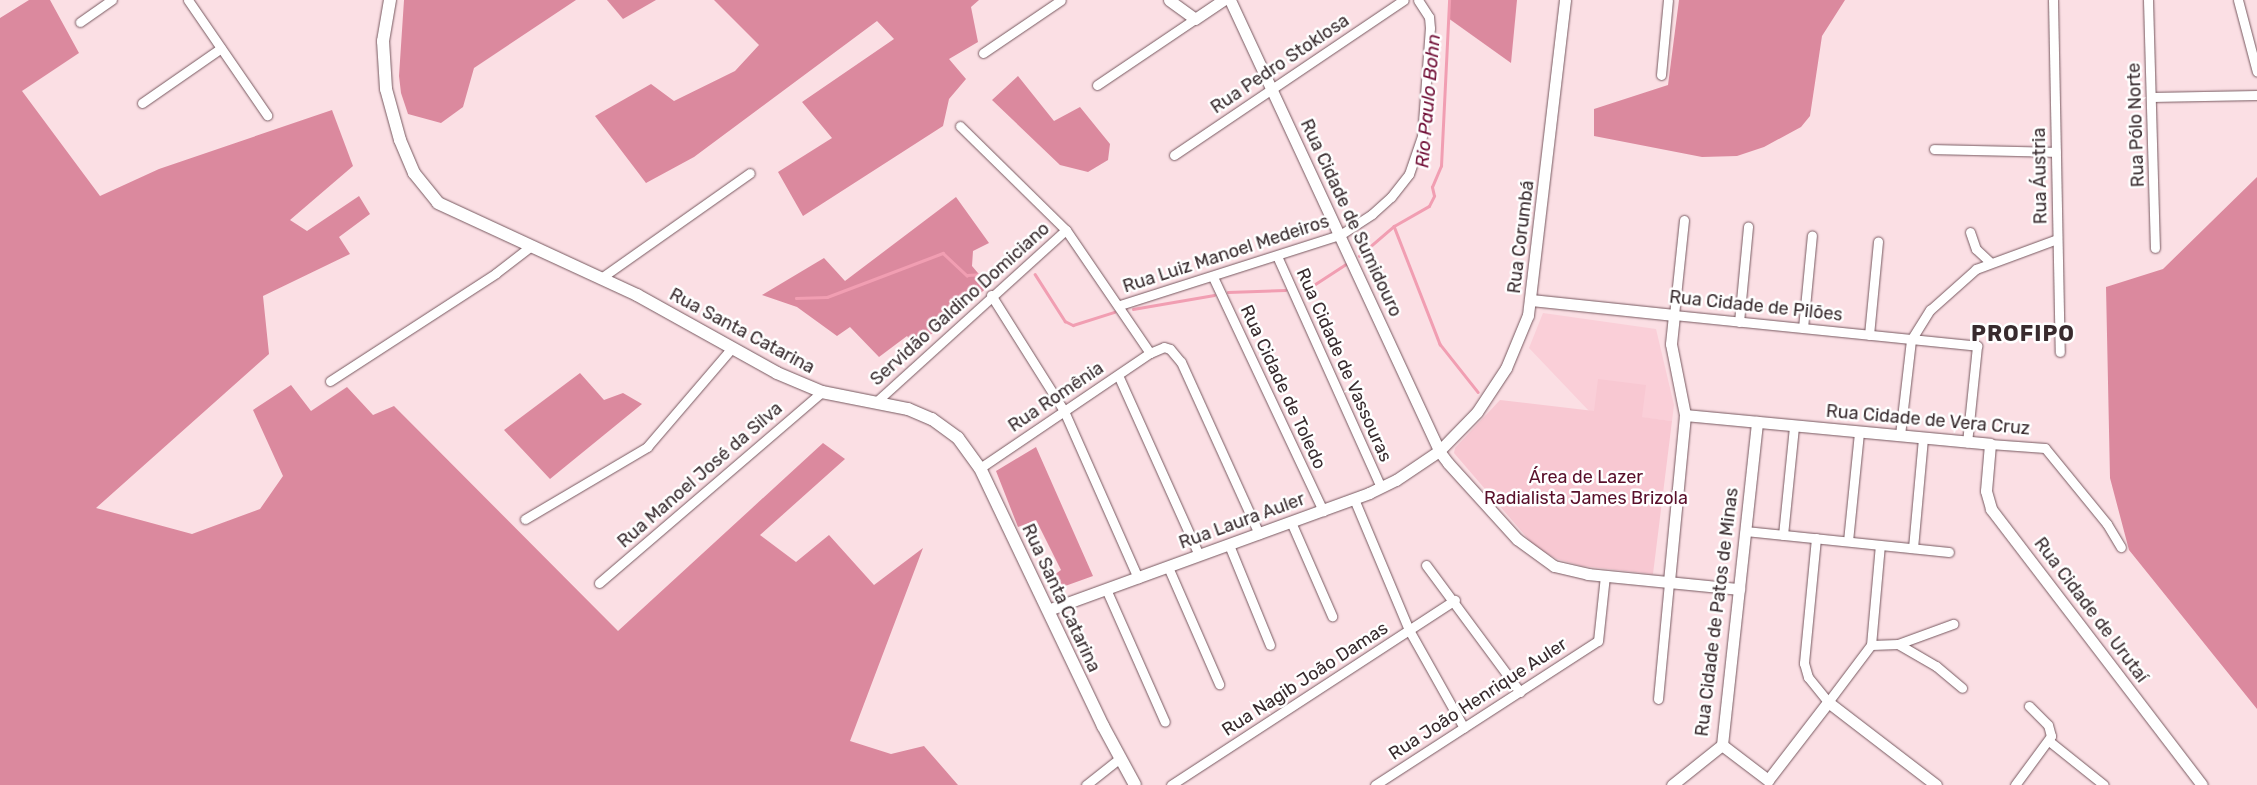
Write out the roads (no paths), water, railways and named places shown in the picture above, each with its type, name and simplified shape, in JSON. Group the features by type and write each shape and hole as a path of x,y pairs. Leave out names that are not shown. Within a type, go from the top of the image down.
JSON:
{"main road":[{"name":"Rua Santa Catarina","path":"390,0 383,40 383,72 391,110 414,173 438,203 601,278 732,348 822,392 908,409 932,419 958,438 980,468 1120,758 1135,785"}],"street":[{"path":"80,22 112,0"},
{"path":"188,0 267,115"},
{"path":"983,53 1061,0"},
{"path":"1169,0 1195,19"},
{"path":"1097,85 1223,0"},
{"name":"Rua Cidade de Sumidouro","path":"1230,0 1439,451 1532,552 1561,568 1605,576 1739,590"},
{"name":"Rua Pedro Stoklosa","path":"1174,155 1404,0"},
{"name":"Rua Luiz Manoel Medeiros","path":"1120,305 1213,277 1340,235 1383,205 1402,185 1415,162 1423,127 1430,28 1429,17 1418,0"},
{"name":"Rua Corumbá","path":"1439,451 1493,392 1519,340 1531,300 1565,0"},
{"path":"1661,75 1668,0"},
{"name":"Rua Áustria","path":"2054,0 2060,352"},
{"name":"Rua Pólo Norte","path":"2148,0 2155,248"},
{"path":"2238,0 2257,72"},
{"path":"142,103 221,48"},
{"path":"2151,97 2257,96"},
{"path":"960,126 1066,230 1120,305 1150,353 1164,347 1170,349 1181,362 1259,534"},
{"path":"1934,149 2056,152"},
{"path":"601,278 750,173"},
{"path":"1658,699 1685,415 1671,344 1684,220"},
{"path":"1739,322 1748,226"},
{"name":"Servidão Galdino Domiciano","path":"876,402 991,295 1066,230"},
{"path":"1970,232 1976,250 1990,262"},
{"path":"1803,328 1812,235"},
{"path":"1900,436 1911,340 1918,326 1944,295 1976,269 1990,262 2057,239"},
{"path":"1869,335 1878,241"},
{"path":"330,381 496,273 531,246"},
{"name":"Rua Cidade de Vassouras","path":"1278,256 1381,487"},
{"name":"Rua Cidade de Toledo","path":"1213,277 1323,510"},
{"path":"991,295 1064,411 1138,578"},
{"name":"Rua Cidade de Pilões","path":"1531,300 1977,346 1967,442"},
{"path":"525,518 647,447 732,348"},
{"name":"Rua Romênia","path":"980,468 1150,353"},
{"path":"1118,375 1199,556"},
{"name":"Rua Manoel José da Silva","path":"599,583 822,392"},
{"name":"Rua Cidade de Vera Cruz","path":"1685,415 2045,448 2107,524 2121,547"},
{"name":"Rua Cidade de Patos de Minas","path":"1672,785 1722,745 1757,422"},
{"path":"1783,535 1794,426"},
{"path":"1848,542 1859,432"},
{"path":"1914,548 1923,438"},
{"name":"Rua Cidade de Urutaí","path":"1990,444 1986,491 1991,509 2202,785"},
{"name":"Rua Laura Auler","path":"1048,610 1354,499 1381,487 1439,451"},
{"path":"1354,499 1409,630 1464,728"},
{"path":"1291,522 1332,616"},
{"path":"1745,531 1949,552"},
{"path":"1816,538 1804,654 1805,670 1813,684 1828,702 1936,785"},
{"path":"1229,544 1270,645"},
{"path":"1722,745 1771,782 1871,646 1880,545"},
{"path":"1426,565 1455,600 1520,692"},
{"path":"1168,567 1219,684"},
{"name":"Rua João Henrique Auler","path":"1375,785 1598,641 1605,576"},
{"path":"1106,589 1165,722"},
{"name":"Rua Nagib João Damas","path":"1171,785 1455,600"},
{"path":"1871,646 1898,644 1953,624"},
{"path":"1898,644 1936,666 1962,688"},
{"path":"2015,785 2049,741 2048,724 2029,706"},
{"path":"2049,741 2104,785"},
{"path":"1086,785 1120,758"}],"waterway":[{"name":"Rio Paulo Bohn","path":"1359,256 1394,226 1429,206 1434,196 1432,187 1441,166 1449,0"},
{"path":"1394,226 1440,344 1478,392"},
{"name":"Rio Paulo Bohn","path":"796,298 827,297 943,253 967,275 984,274"},
{"name":"Rio Paulo Bohn","path":"1306,290 1346,264"},
{"name":"Rio Paulo Bohn","path":"1035,274 1065,321 1073,325 1114,312"},
{"name":"Rio Paulo Bohn","path":"1228,292 1285,290"},
{"name":"Rio Paulo Bohn","path":"1133,309 1214,295"}],"district":[{"name":"PROFIPO","path":"2023,334"}],"park label":[{"name":"Área de Lazer Radialista James Brizola","path":"1586,488"}]}
